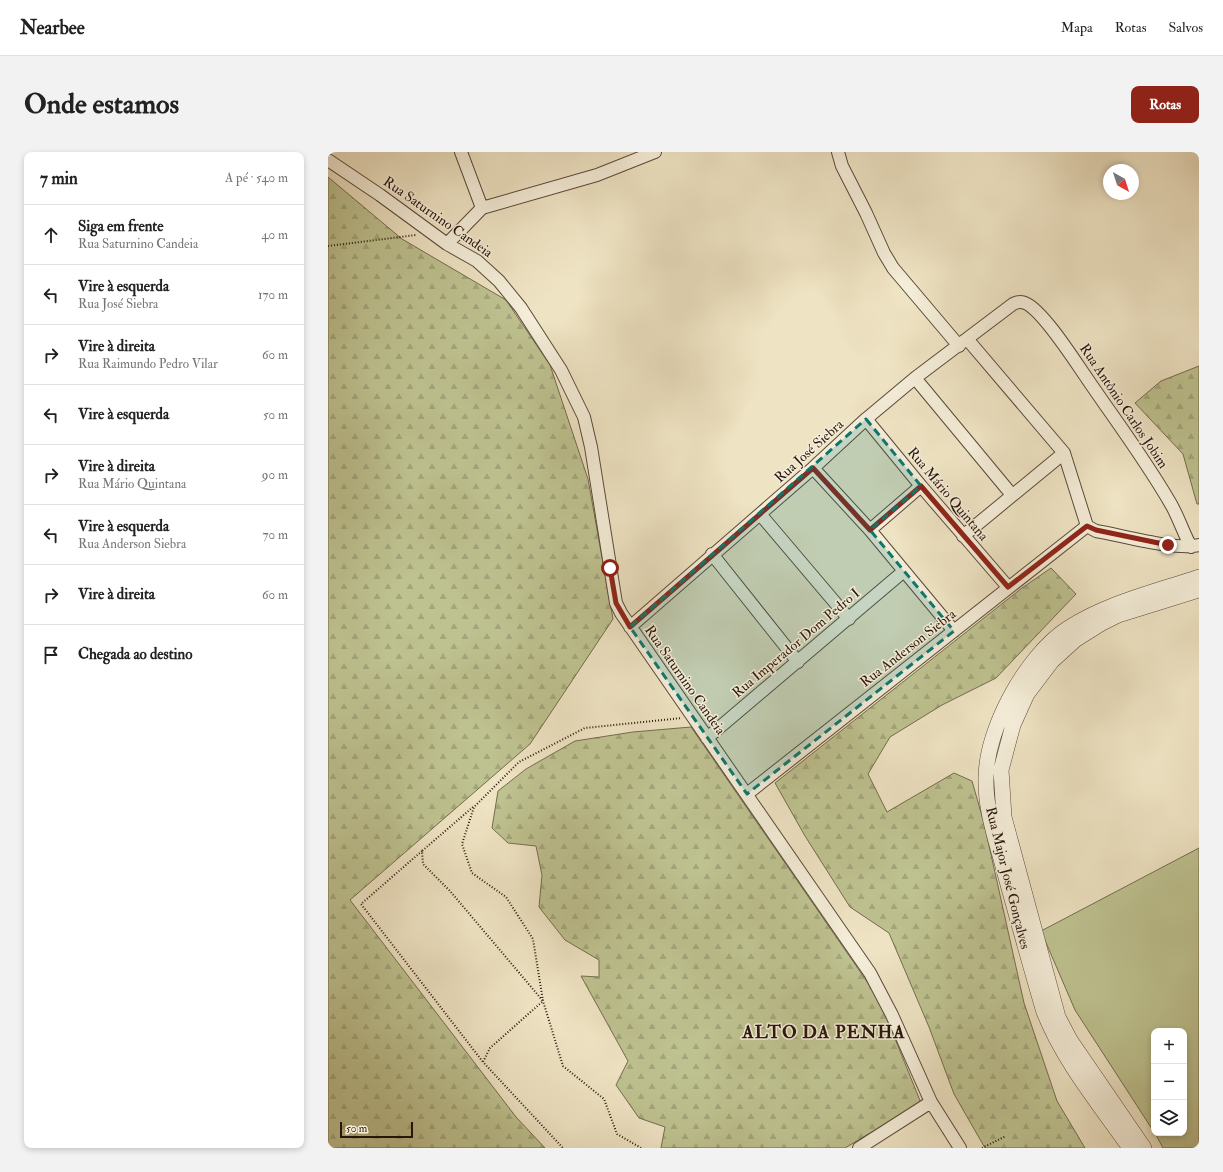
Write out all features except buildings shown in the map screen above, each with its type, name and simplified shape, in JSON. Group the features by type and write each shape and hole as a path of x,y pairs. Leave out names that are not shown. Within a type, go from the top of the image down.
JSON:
{"street":[{"path":"461,152 482,208"},
{"path":"448,244 482,208 597,175 655,152"},
{"path":"838,152 842,166 884,253 893,268 1064,453 1087,526 1096,530 1168,545 1195,546"},
{"name":"Rua Saturnino Candeia","path":"330,158 432,233 477,261 499,281 522,308 561,370 584,417 592,447 616,603 630,627 747,794 882,992 931,1102 960,1148"},
{"name":"Rua Antônio Carlos Jobim","path":"1013,304 1025,303 1031,307 1053,330 1077,362 1162,489 1195,546"},
{"name":"Rua José Siebra","path":"630,627 712,554 813,468 866,419 915,378 1013,304"},
{"path":"915,378 1012,496"},
{"name":"Rua Mário Quintana","path":"866,419 963,536 1008,587"},
{"path":"963,536 1064,453"},
{"path":"813,468 870,530 954,631"},
{"path":"870,530 921,486"},
{"path":"760,514 849,619"},
{"name":"Rua Anderson Siebra","path":"747,794 1087,526"},
{"path":"712,554 798,662"},
{"name":"Rua Imperador Dom Pedro I","path":"707,738 904,571"},
{"name":"Rua Major José Gonçalves","path":"1130,1148 1065,1056 1053,1035 1044,1012 991,823 986,768 994,738 1011,694 1028,667 1053,639 1082,620 1113,606 1199,578"},
{"name":"Rua Major José Gonçalves","path":"1144,1148 1070,1040 1058,1017 1004,817 1001,770 1008,741 1019,708 1039,678 1063,650 1088,631 1118,615 1199,590"},
{"path":"859,1148 931,1102"}],"path":[{"path":"328,246 432,233"},
{"path":"563,1148 484,1062 361,904 474,807 520,762 585,728 693,717"},
{"path":"474,807 462,844 472,874 506,897 533,939 543,1001 563,1066 604,1099 617,1134 641,1148"},
{"path":"422,851 422,864 450,891 543,1001"},
{"path":"484,1062 490,1048 543,1001"},
{"path":"982,1148 1006,1136"}],"highlighted area":[{"path":"866,419 921,486 870,530 954,631 747,794 630,627"}],"green space":[{"path":"328,177 402,239 506,300 550,365 588,479 613,619 530,744 350,900 516,1117 545,1148 328,1148"},
{"path":"1199,366 1199,504 1197,504 1183,454 1135,403 1161,381"},
{"path":"1051,568 1076,594 996,678 942,705 890,737 868,774 887,812 954,773 972,781 984,823 1024,1003 1057,1101 1085,1148 985,1148 954,1094 929,1027 889,933 850,907 805,836 775,783 1022,588"},
{"path":"691,727 879,999 921,1103 845,1148 661,1148 665,1127 639,1118 616,1085 628,1061 581,976 599,977 599,960 565,940 539,907 542,875 536,846 508,843 492,828 498,791 526,769 575,741 633,732"},
{"path":"1199,848 1199,1148 1163,1148 1157,1136 1187,1136 1187,1028 1151,1028 1151,1127 1075,1010 1041,931"}],"district":[{"name":"ALTO DA PENHA","path":"824,1032"}],"route":[{"path":"610,568 616,603 630,627 712,554 813,468 870,530 921,486 1008,587 1087,526 1096,530 1168,545"}]}
